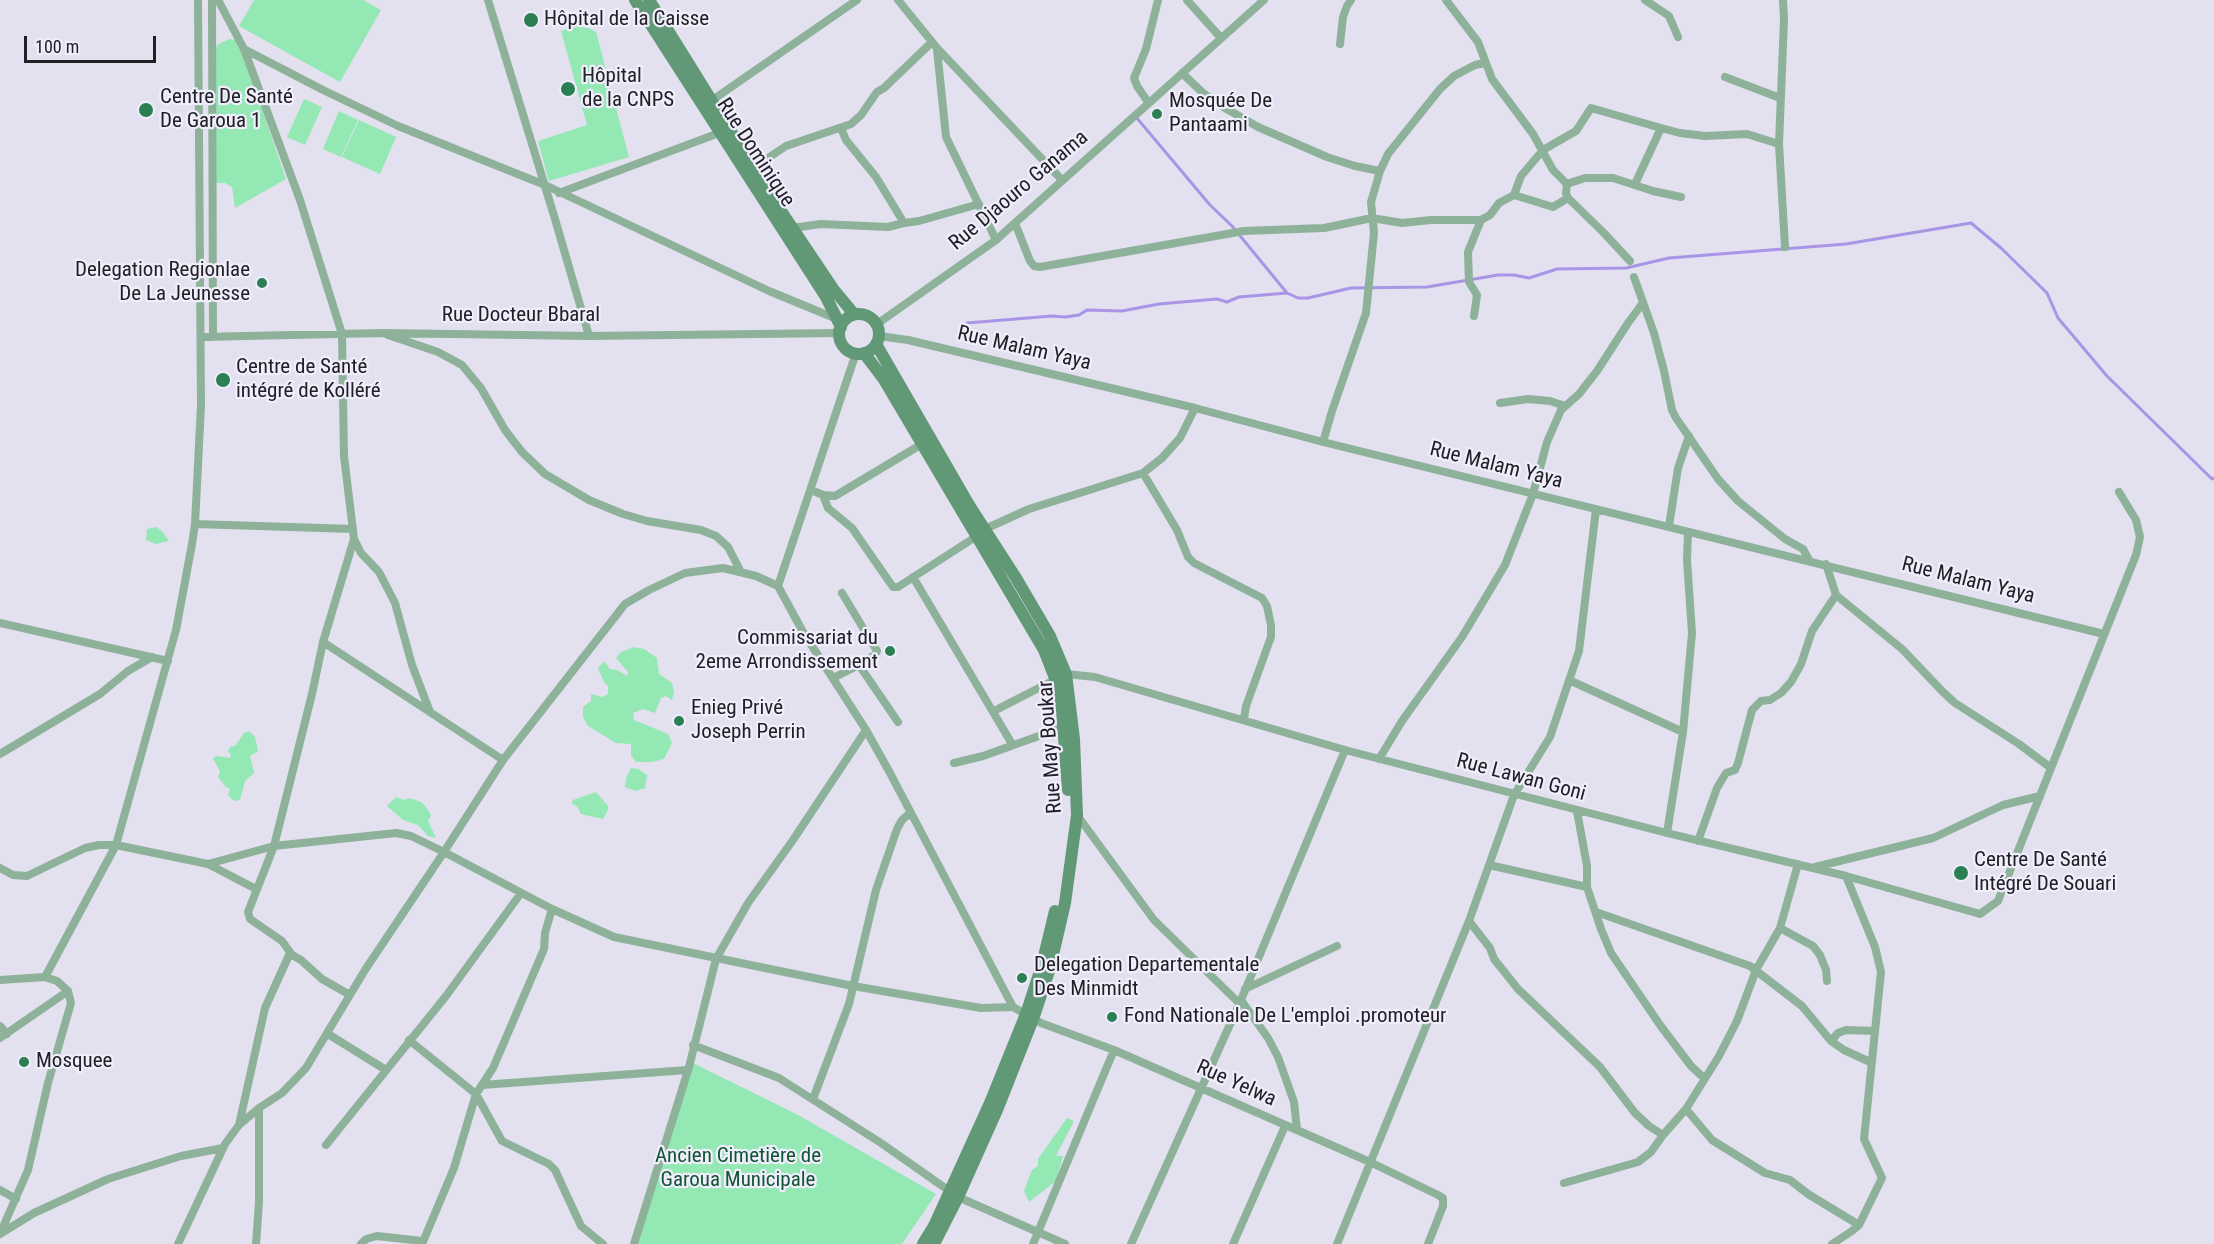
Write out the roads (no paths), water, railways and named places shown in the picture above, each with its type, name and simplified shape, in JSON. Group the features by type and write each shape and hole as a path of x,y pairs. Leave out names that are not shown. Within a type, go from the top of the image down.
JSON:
{"main road":[{"name":"Rue Dominique","path":"635,0 753,168 834,290 854,314"},
{"name":"Rue Dominique","path":"649,0 711,107 719,133 839,326"},
{"path":"854,314 867,315 877,335 860,353 844,346 839,326 854,314"},
{"name":"Rue May Boukar","path":"877,335 969,505 981,532"},
{"name":"Rue May Boukar","path":"860,353 883,378 922,444 1035,609 1050,636 1074,739 1077,815 1072,858 1050,968 1030,1016 997,1110 954,1194 923,1244"},
{"name":"Rue May Boukar","path":"1030,1016 1053,918 1068,837 1068,784 1061,676"},
{"name":"Rue May Boukar","path":"934,1244 954,1194"}],"street":[{"path":"45,977 116,845 168,661 184,593 195,524 201,405 198,0"},
{"path":"212,0 213,336"},
{"path":"218,0 244,49 300,200 342,334 344,456 354,534 361,553 383,578 395,603 412,665 429,712"},
{"path":"488,0 589,336"},
{"path":"711,107 857,0"},
{"path":"898,0 934,45 1062,180"},
{"path":"1158,0 1146,49 1134,78 1145,105 1264,0"},
{"path":"1187,0 1221,38"},
{"path":"1340,44 1343,16 1351,0"},
{"path":"1446,0 1478,42 1492,79 1543,150 1553,170 1567,184"},
{"path":"1646,0 1670,16 1678,37"},
{"path":"1783,0 1779,144 1785,247"},
{"path":"753,168 786,146 851,124 861,115 877,92 934,45"},
{"path":"934,45 946,137 996,240"},
{"path":"244,49 398,126 545,185 839,326"},
{"path":"1323,442 1366,313 1374,233 1373,191 1380,171 1388,154 1440,88 1454,76 1485,63"},
{"path":"1182,73 1203,93 1258,127 1327,157 1380,171"},
{"path":"1725,77 1780,98"},
{"name":"Rue Djaouro Ganama","path":"877,335 996,240 1145,105"},
{"path":"1015,223 1030,261 1034,266 1040,267 1136,248 1244,231 1324,228 1372,218 1402,223 1431,220 1481,220 1490,215 1499,203 1514,195 1521,176 1543,150 1576,131 1591,108 1680,133 1705,136 1747,135 1779,144"},
{"path":"841,128 846,140 876,177 904,223"},
{"path":"1635,184 1661,128"},
{"path":"559,193 719,133"},
{"path":"1567,184 1596,177 1612,178 1681,197"},
{"path":"1567,184 1568,198 1630,261"},
{"path":"1514,195 1553,207 1568,198"},
{"path":"792,228 841,224 888,227 919,221 978,204"},
{"path":"1474,316 1477,295 1469,279 1468,252 1481,220"},
{"path":"1634,277 1665,371 1672,410 1718,479 1738,501 1785,539 1803,549 1809,560"},
{"path":"1380,759 1402,721 1462,637 1505,565 1533,494 1540,462 1553,425 1561,410 1579,394 1598,371 1642,304"},
{"name":"Rue Docteur Bbaral","path":"201,337 383,333 589,336 839,326"},
{"path":"383,333 438,352 462,365 481,388 505,430 522,452 545,474 590,500 623,514 716,536 728,547 741,572"},
{"name":"Rue Malam Yaya","path":"877,335 908,340 1194,408 1323,442 2104,634"},
{"path":"778,586 860,353"},
{"path":"1500,403 1528,399 1550,401 1565,406"},
{"path":"823,495 828,508 852,528 893,587 898,587 981,532 1029,509 1143,473 1162,458 1180,438 1194,408"},
{"path":"1669,526 1678,468 1689,436"},
{"path":"811,490 823,495 835,496 922,444"},
{"path":"1143,473 1177,530 1188,557 1194,563 1262,598 1267,606 1271,636 1246,706 1244,719"},
{"path":"1812,868 1933,838 2003,805 2040,796 2136,555 2140,537 2136,520 2118,492"},
{"path":"1337,1244 1469,921 1514,795 1551,737 1579,651 1596,509"},
{"path":"195,524 354,534"},
{"path":"1667,833 1683,732 1692,633 1687,560 1688,532"},
{"path":"350,995 322,979 290,953 282,940 250,919 248,912 274,846 323,642 354,534"},
{"path":"1826,564 1836,595 1902,649 1955,703 2019,744 2051,768"},
{"path":"178,1244 223,1148 239,1125 294,1082 306,1068 390,932 444,852 503,760 625,604 686,573 723,568 778,586 803,632 866,730 1013,1007 981,1008 853,986 614,937 552,909 444,852 411,836 396,833 274,846 207,864"},
{"path":"913,577 1012,744"},
{"path":"833,678 859,665 875,655 877,651 842,593"},
{"path":"1698,841 1717,788 1726,773 1735,770 1738,763 1752,710 1761,701 1770,700 1781,693 1791,682 1801,664 1812,631 1836,595"},
{"path":"0,623 168,661"},
{"path":"323,642 503,760"},
{"path":"0,754 100,694 128,671 152,657"},
{"path":"859,665 898,722"},
{"path":"994,711 1061,676"},
{"name":"Rue Lawan Goni","path":"1061,676 1095,676 1345,750 1577,811 1846,876 1980,914 1998,901 2040,796"},
{"path":"1569,680 1683,732"},
{"path":"954,763 982,756 1064,727"},
{"path":"634,1244 687,1070 717,959 748,903 866,730"},
{"path":"1131,1244 1240,1001 1345,750"},
{"path":"1577,811 1587,866 1587,887 1611,953 1660,1025 1691,1066 1704,1078"},
{"path":"813,1099 839,1034 876,890 897,829 910,813"},
{"path":"1077,815 1154,920 1240,1001 1268,1038 1278,1057 1294,1102 1297,1130"},
{"path":"0,868 13,875 27,876 91,846 116,845 207,864 256,890"},
{"path":"1564,1183 1638,1162 1651,1152 1686,1109 1737,1021 1756,970 1780,928 1798,864"},
{"path":"1489,865 1587,887"},
{"path":"1832,1244 1859,1225 1882,1178 1864,1138 1881,972 1875,947 1846,876"},
{"path":"326,1145 446,996 521,893"},
{"path":"361,1244 366,1239 377,1236 422,1242 454,1168 476,1094 493,1068 544,950 545,933 552,909"},
{"path":"1596,912 1734,959 1756,970 1802,1006 1831,1041 1870,1062"},
{"path":"1469,921 1490,948 1494,959 1518,989 1600,1067 1635,1113 1648,1126 1663,1135"},
{"path":"1780,928 1813,946 1820,955 1826,970 1827,981"},
{"path":"1245,988 1337,946"},
{"path":"239,1125 265,1008 290,953"},
{"path":"0,980 45,977 57,981 68,991 71,1003 48,1083 28,1170 0,1234"},
{"path":"0,1026 4,1036 68,991"},
{"name":"Rue Yelwa","path":"1013,1007 1370,1162 1443,1198 1443,1206 1428,1244"},
{"path":"1831,1041 1846,1030 1875,1031"},
{"path":"328,1034 386,1070"},
{"path":"410,1040 476,1094 502,1141 549,1164 555,1170 581,1226 603,1244"},
{"path":"693,1045 768,1072 881,1143 954,1194 1065,1244"},
{"path":"1033,1244 1114,1050"},
{"path":"482,1085 687,1070"},
{"path":"255,1244 259,1202 259,1108"},
{"path":"1686,1109 1712,1140 1765,1173 1790,1180 1808,1194 1859,1225"},
{"path":"1233,1244 1286,1126"},
{"path":"0,1234 34,1213 108,1179 182,1156 223,1148"},
{"path":"0,1190 16,1199"}],"waterway":[{"path":"1136,117 1210,205 1232,226 1287,293"},
{"path":"967,323 1065,317 1079,315 1087,310 1122,311 1159,304 1217,299 1227,302 1239,297 1287,293 1298,298 1308,298 1351,288 1427,287 1498,275 1529,278 1557,269 1626,268 1669,258 1846,244 1971,223 2001,248 2047,293 2058,318 2107,376 2212,479 2214,478"}],"place":[{"name":"Hôpital de la Caisse","path":"531,20"},
{"name":"Hôpital de la CNPS","path":"568,89"},
{"name":"Centre De Santé De Garoua 1","path":"146,110"},
{"name":"Mosquée De Pantaami","path":"1157,114"},
{"name":"Delegation Regionlae De La Jeunesse","path":"262,283"},
{"name":"Centre de Santé intégré de Kolléré","path":"223,380"},
{"name":"Commissariat du 2eme Arrondissement","path":"890,651"},
{"name":"Enieg Privé Joseph Perrin","path":"679,721"},
{"name":"Centre De Santé Intégré De Souari","path":"1961,873"},
{"name":"Delegation Departementale Des Minmidt","path":"1022,978"},
{"name":"Fond Nationale De L'emploi .promoteur","path":"1112,1017"},
{"name":"Mosquee","path":"24,1062"}],"park label":[{"name":"Ancien Cimetière de Garoua Municipale","path":"738,1169"}]}
